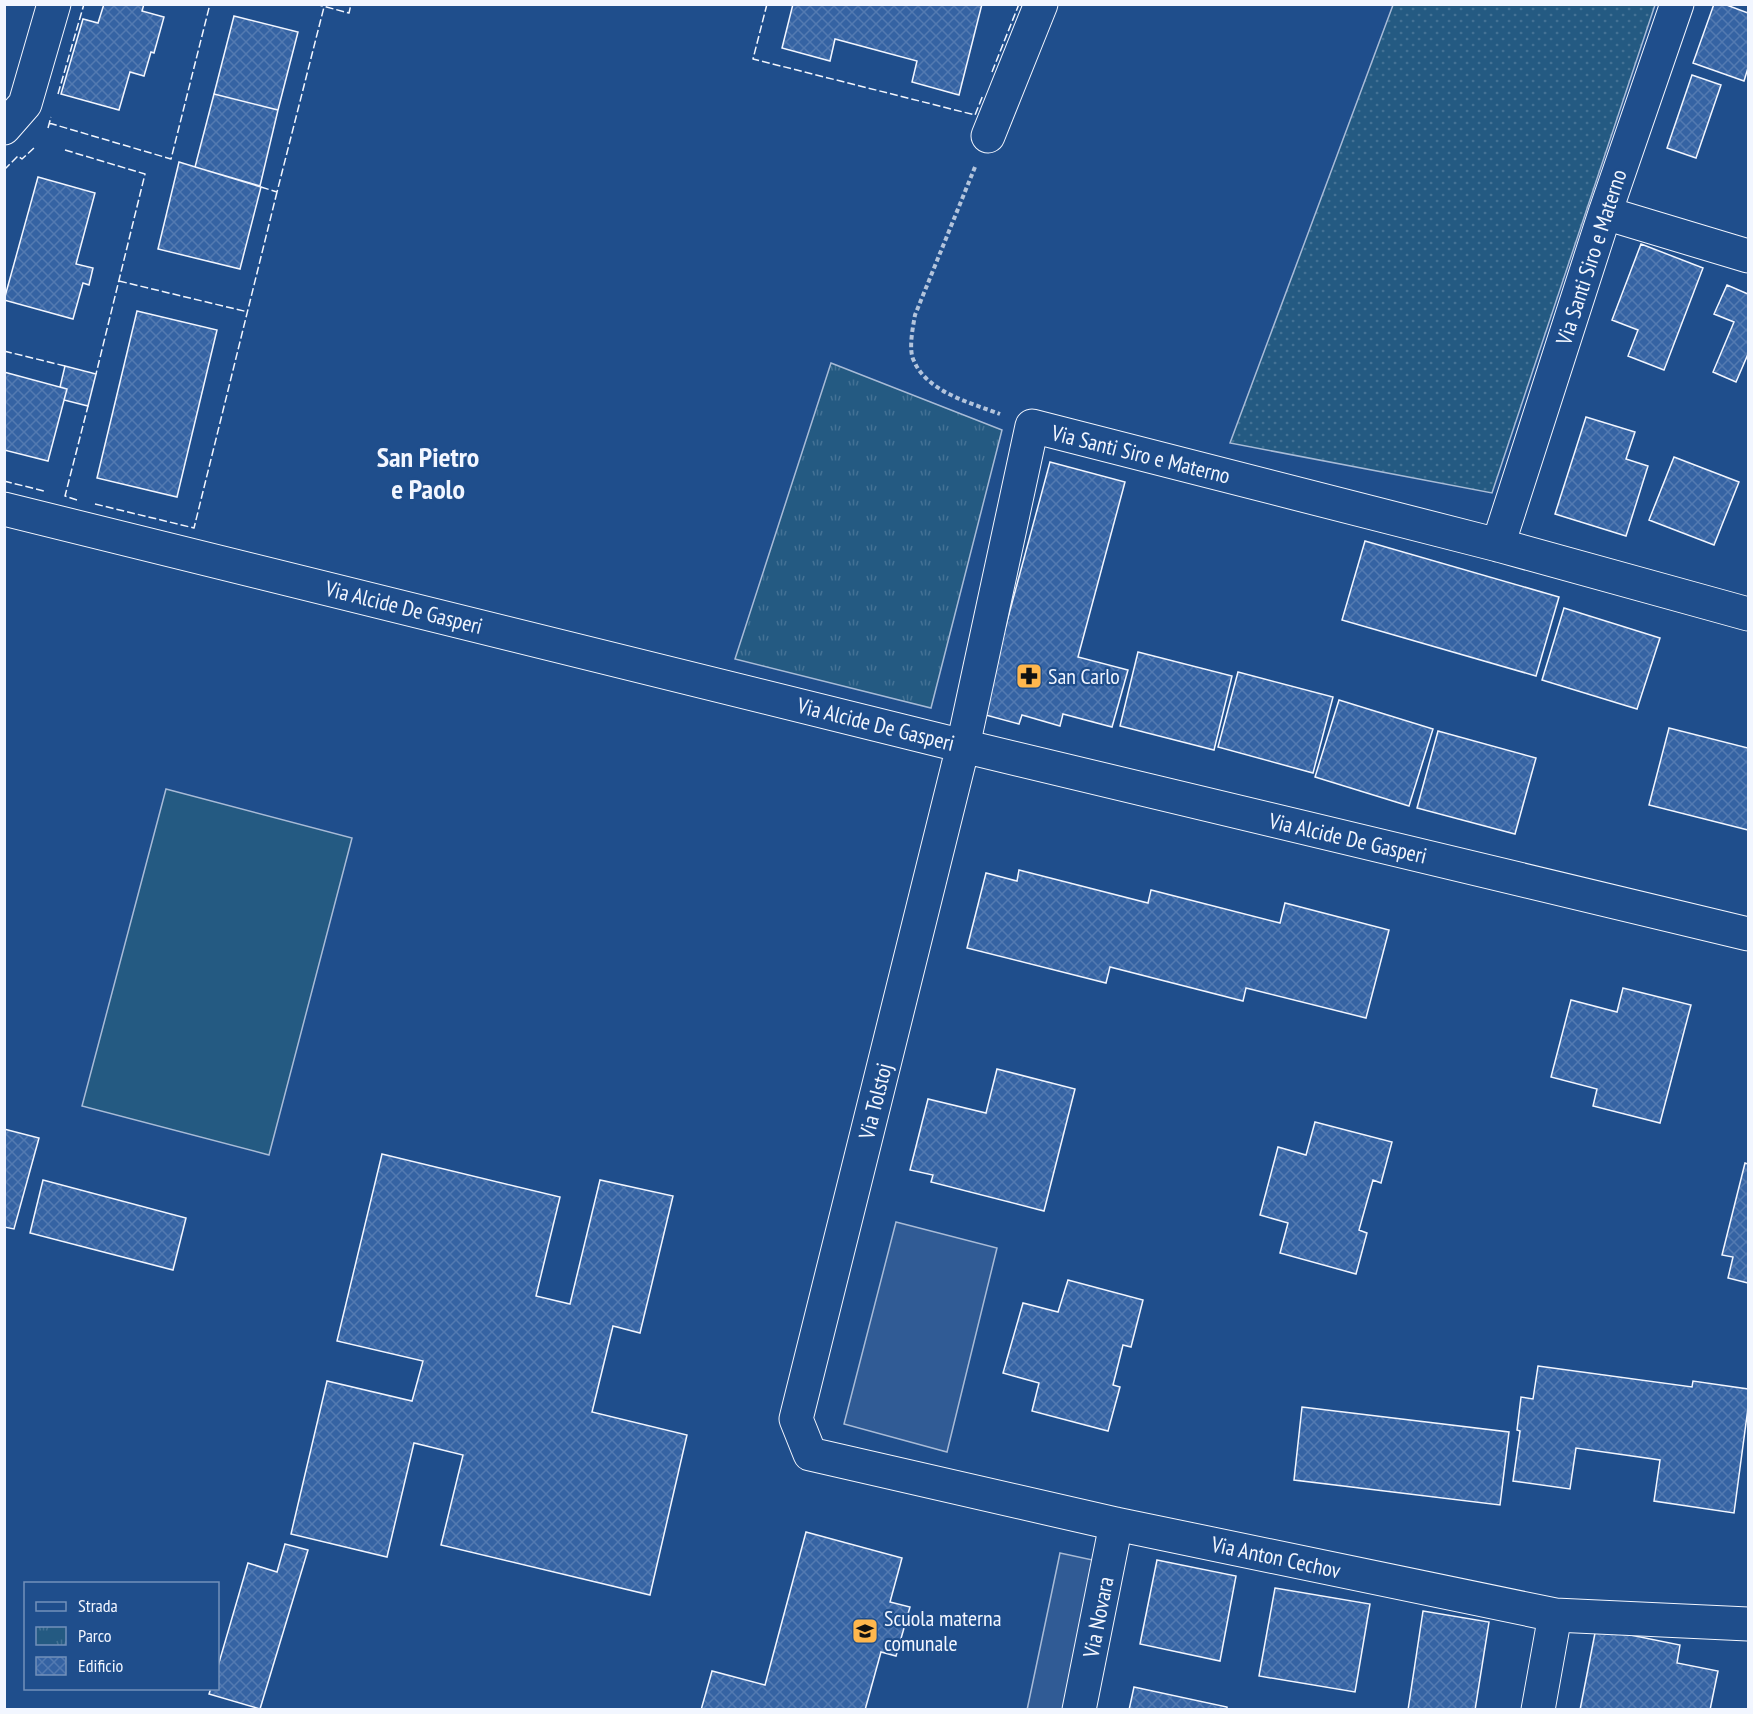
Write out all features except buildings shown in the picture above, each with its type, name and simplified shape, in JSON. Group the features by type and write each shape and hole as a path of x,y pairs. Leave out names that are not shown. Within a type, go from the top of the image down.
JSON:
{"street":[{"path":"4,128 26,104 54,4"},
{"path":"988,136 1041,4"},
{"name":"Via Santi Siro e Materno","path":"1498,545 1605,213 1677,4"},
{"path":"1605,213 1749,256"},
{"name":"Via Santi Siro e Materno","path":"963,746 1032,426 1498,545 1749,614"},
{"name":"Via Alcide De Gasperi","path":"4,509 963,746 1749,934"},
{"name":"Via Tolstoj","path":"810,1454 796,1419 963,746"},
{"name":"Via Anton Cechov","path":"810,1454 1116,1524 1555,1615 1749,1624"},
{"name":"Via Novara","path":"1079,1710 1116,1524"},
{"path":"1538,1710 1555,1615"}],"path":[{"path":"988,136 915,315 912,360 924,378 949,394 1032,426"}],"green space":[{"path":"1393,5 1655,5 1492,493 1230,443"},
{"path":"831,363 1002,430 931,708 735,659"},
{"path":"166,789 352,838 269,1155 82,1106"}],"shaded area":[{"path":"896,1222 997,1248 947,1452 844,1424"},
{"path":"1060,1553 1102,1562 1071,1709 1027,1710"}],"fence":[{"path":"58,94 84,4"},
{"path":"49,123 171,159 210,4"},
{"path":"315,4 349,13 351,4"},
{"path":"767,4 753,59 975,115 983,95"},
{"path":"992,72 1019,4"},
{"path":"261,187 277,192 324,7"},
{"path":"48,128 51,117"},
{"path":"4,170 18,156 22,159 35,147"},
{"path":"65,150 145,174 96,374"},
{"path":"95,504 194,528 277,192"},
{"path":"119,281 248,312"},
{"path":"4,351 65,366"},
{"path":"77,500 65,496 88,406"},
{"path":"4,481 44,491"}],"place":[{"name":"San Carlo","path":"1029,676"},
{"name":"Scuola materna comunale","path":"865,1631"}],"district":[{"name":"San Pietro e Paolo","path":"428,472"}]}
